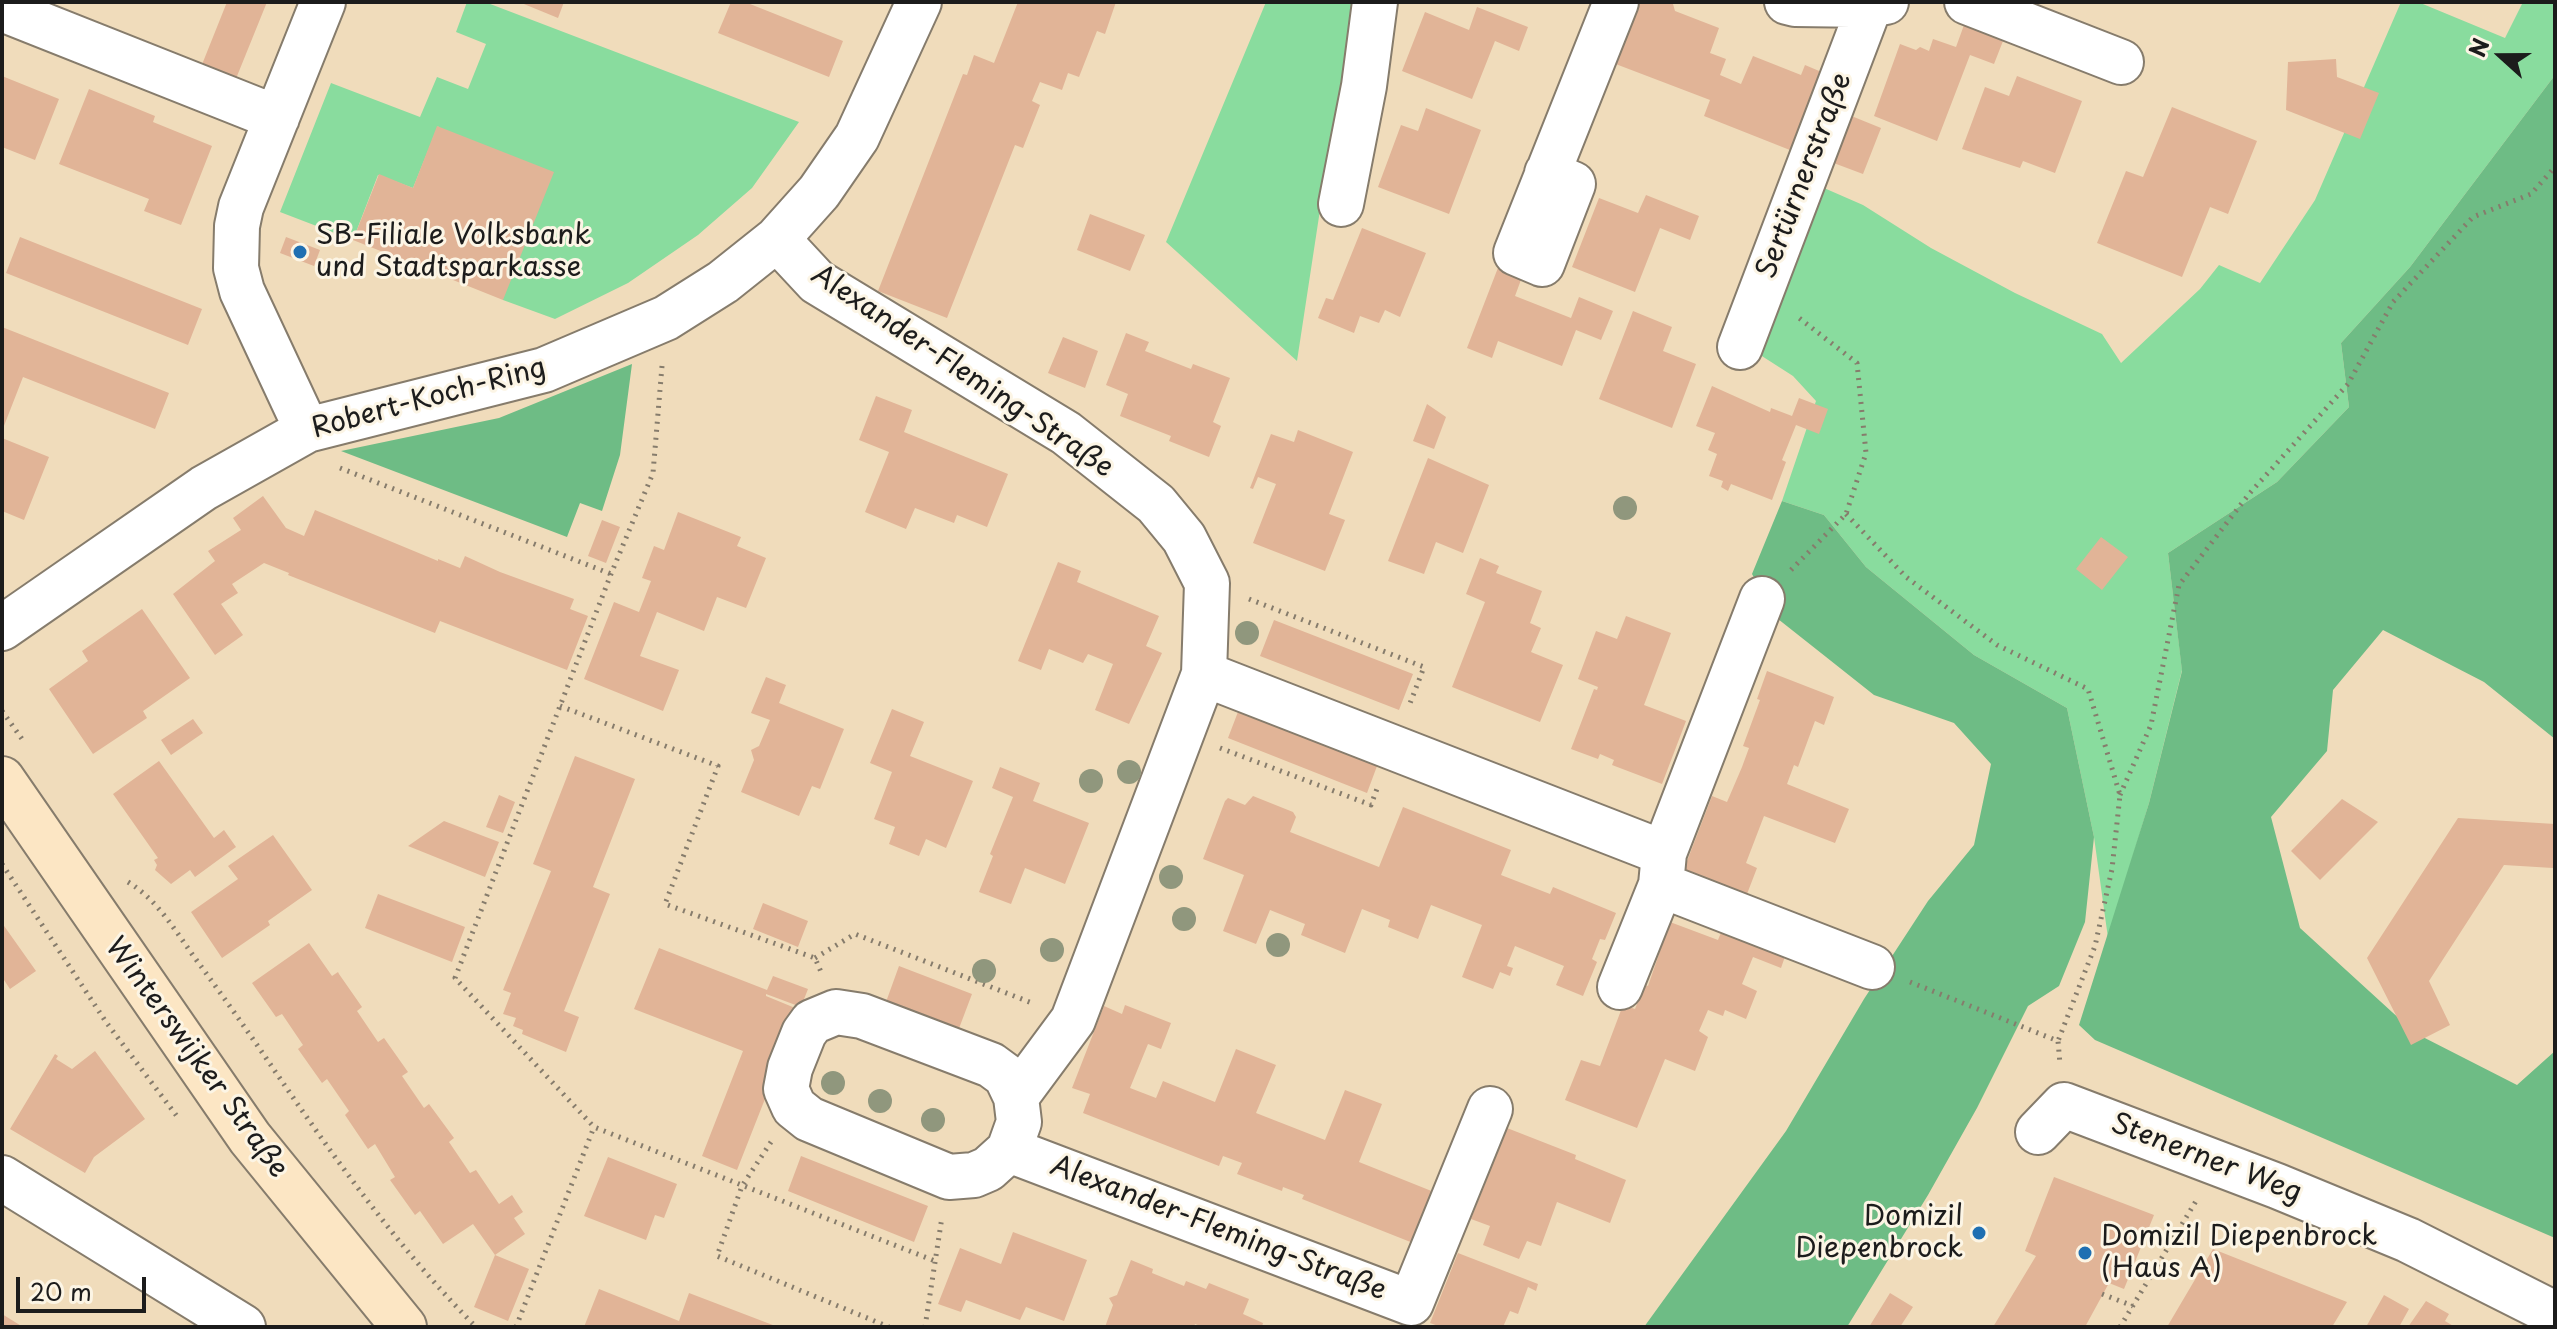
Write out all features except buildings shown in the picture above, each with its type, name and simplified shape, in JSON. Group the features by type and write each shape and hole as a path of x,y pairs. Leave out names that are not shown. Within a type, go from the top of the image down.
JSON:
{"main road":[{"name":"Winterswijker Straße","path":"16,764 242,1127 404,1327"}],"street":[{"path":"307,430 242,291 236,268 237,226 241,207 323,2"},
{"name":"Robert-Koch-Ring","path":"2,628 204,488 307,430 544,370 666,318 723,282 777,239 819,192 857,137 919,2"},
{"path":"1341,204 1364,86 1375,2"},
{"path":"1547,173 1616,2"},
{"name":"Sertürnerstraße","path":"1740,347 1878,4 1787,2"},
{"path":"1967,2 2121,62"},
{"path":"2,9 277,118"},
{"name":"Alexander-Fleming-Straße","path":"777,239 817,282 1066,433 1156,504 1184,538 1207,583 1204,674 1073,1020 1016,1097"},
{"path":"1620,987 1762,599"},
{"path":"1204,674 1394,746 1872,967"},
{"path":"836,1012 862,1016 991,1065 1006,1076 1016,1097 1019,1122 1009,1150 988,1169 974,1175 949,1177 809,1119 794,1107 786,1089 790,1068 804,1033 812,1022 836,1012"},
{"name":"Alexander-Fleming-Straße","path":"1009,1150 1411,1303 1490,1109"},
{"name":"Stenerner Weg","path":"2051,1119 2219,1164 2408,1240 2555,1314"},
{"path":"2,1178 243,1327"}],"path":[{"path":"2051,1119 2058,1041 2095,946 2112,869 2120,795 2151,725 2179,585 2249,494 2348,384 2393,302 2473,217 2531,194 2555,167"},
{"path":"1761,294 1779,302 1857,363 1866,453 1846,514 1762,599"},
{"path":"666,318 653,473 455,978 594,1127 935,1261"},
{"path":"307,430 325,462 611,574"},
{"path":"1846,514 1906,577 1997,645 2088,689 2120,795"},
{"path":"1180,733 1371,805 1424,667 1207,583"},
{"path":"560,706 718,766 665,904 815,958 836,1012"},
{"path":"2,711 16,764"},
{"path":"125,880 144,892 158,907 308,1120 387,1225 448,1299 476,1327"},
{"path":"815,958 855,934 1073,1020"},
{"path":"1872,967 2058,1041"},
{"path":"794,1107 742,1186 717,1256 889,1327"},
{"path":"516,1327 594,1127"},
{"path":"2120,1327 2219,1164"},
{"path":"925,1327 949,1177"},
{"path":"2102,1294 2133,1306"}],"green space":[{"path":"467,2 485,2 799,122 752,188 698,235 628,283 555,319 503,300 438,126 413,188 378,175 353,240 280,212 331,83 420,117 437,77 468,89 486,44 456,32"},
{"path":"1266,2 1384,2 1327,164 1297,361 1166,242"},
{"path":"2401,2 2418,2 2505,38 2523,2 2555,2 2555,75 2410,267 2341,343 2349,407 2277,482 2168,553 2182,670 2149,803 2108,938 2094,837 2067,708 1974,655 1866,567 1824,515 1782,501 1816,401 1793,376 1754,351 1824,188 1863,205 1931,248 2015,293 2102,334 2121,363 2200,289 2219,265 2260,283 2315,200"},
{"path":"2555,75 2555,739 2484,682 2383,630 2333,690 2327,751 2271,817 2300,928 2415,1033 2517,1085 2555,1051 2555,1238 2095,1040 2079,1025 2149,803 2182,671 2168,553 2277,482 2349,407 2341,343 2410,267"},
{"path":"632,364 620,455 602,511 580,503 567,537 341,451 499,418"},
{"path":"1782,501 1824,515 1866,567 1974,655 2067,708 2094,837 2085,922 2059,986 2028,1006 1977,1108 1928,1195 1847,1327 1644,1327 1786,1131 1864,999 1928,901 1974,845 1991,764 1954,723 1874,695 1778,619 1752,574"}],"place":[{"name":"SB-Filiale Volksbank und Stadtsparkasse","path":"300,252"},
{"name":"Domizil Diepenbrock","path":"1979,1233"},
{"name":"Domizil Diepenbrock (Haus A)","path":"2085,1253"}]}
